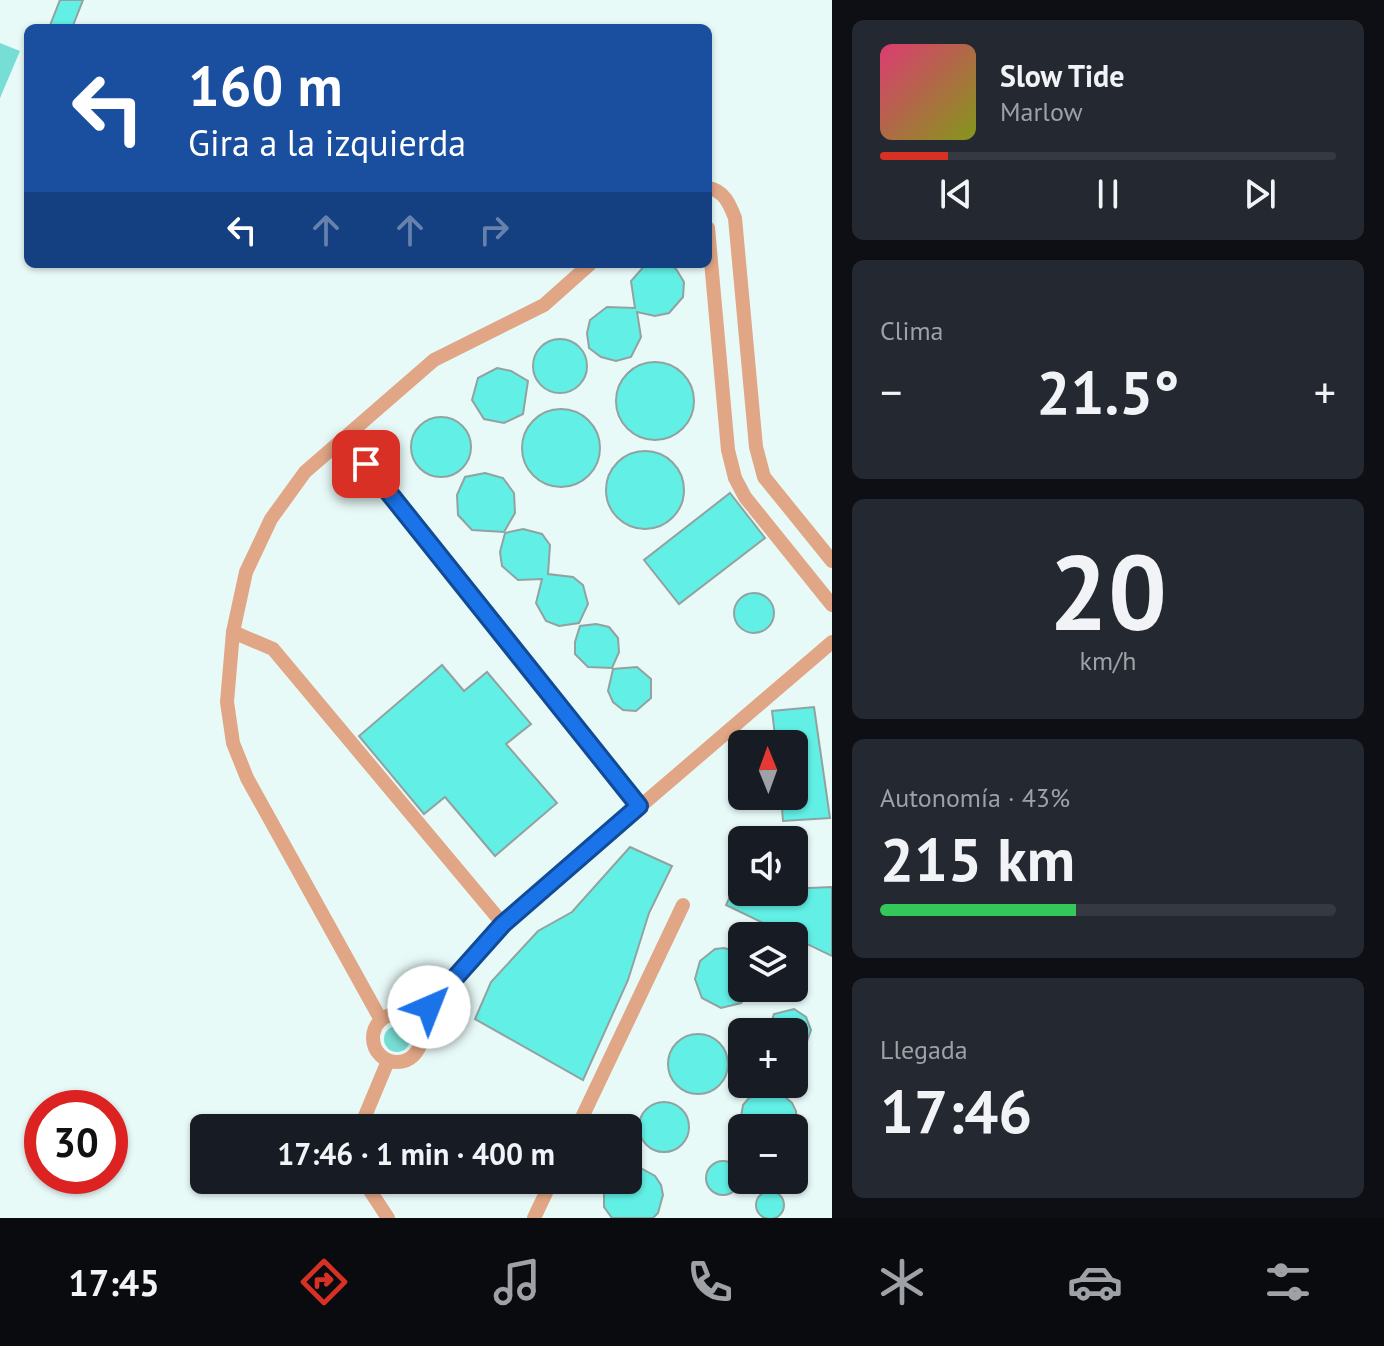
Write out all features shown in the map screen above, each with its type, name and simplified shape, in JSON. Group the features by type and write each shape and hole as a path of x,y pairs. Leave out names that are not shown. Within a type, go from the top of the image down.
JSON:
{"street":[{"path":"712,189 728,201 735,218 756,447 764,477 832,561"},
{"path":"388,1061 373,1042 381,1020 255,792 233,743 227,702 233,632 246,572 271,519 305,472 347,439 434,360 544,305 586,268"},
{"path":"712,268 728,450 735,478 745,497 832,605"},
{"path":"347,439 639,806"},
{"path":"233,632 273,649 503,924"},
{"path":"413,1021 445,993 503,924 832,642"},
{"path":"584,1114 683,905"},
{"path":"381,1020 401,1014 413,1021 421,1033 419,1048 409,1059 388,1061"},
{"path":"366,1114 388,1061"},
{"path":"372,1194 388,1218"},
{"path":"534,1218 545,1194"}],"shaded area":[{"path":"0,43 20,51 0,98"},
{"path":"397,1026 406,1030 410,1039 406,1048 397,1052 388,1048 384,1039 388,1030"}],"building":[{"path":"60,0 83,0 74,24 51,24"},
{"path":"642,268 674,268 684,282 683,297 669,313 655,316 637,312 641,337 631,357 616,361 601,357 589,348 587,333 590,320 607,307 635,308 631,281"},
{"path":"560,339 579,347 587,366 579,385 560,393 541,385 533,366 541,347"},
{"path":"655,362 670,365 682,374 691,386 694,401 691,416 682,428 670,437 655,440 640,437 628,428 619,416 616,401 619,386 628,374 640,365"},
{"path":"497,368 511,371 528,381 523,414 504,423 484,419 472,400 478,378"},
{"path":"561,409 576,412 588,421 597,433 600,448 597,463 588,475 576,484 561,487 546,484 534,475 525,463 522,448 525,433 534,421 546,412"},
{"path":"441,417 452,419 462,426 469,436 469,458 462,468 452,475 441,477 430,475 420,468 413,458 411,447 413,436 420,426 430,419"},
{"path":"645,451 660,454 677,468 684,490 681,505 667,522 645,529 630,526 613,512 606,490 609,475 623,458"},
{"path":"485,473 503,478 514,493 515,513 504,532 472,530 458,515 457,495 465,477"},
{"path":"730,493 765,538 679,604 644,560"},
{"path":"523,529 542,534 550,545 548,574 573,577 583,585 588,604 579,623 559,626 546,621 536,603 542,579 518,580 502,566 500,552 505,533"},
{"path":"754,593 768,599 774,613 768,627 754,633 740,627 734,613 740,599"},
{"path":"596,624 609,627 618,638 619,652 612,668 588,667 575,654 580,626"},
{"path":"442,665 464,691 487,672 531,724 506,744 557,803 495,856 445,797 424,814 359,736"},
{"path":"637,667 651,679 651,698 636,711 623,710 613,702 608,691 613,669"},
{"path":"814,707 830,818 783,821 782,810 808,810 808,730 774,730 772,711"},
{"path":"630,847 672,866 649,913 628,980 583,1080 475,1019 491,982 538,931 572,912"},
{"path":"832,887 832,956 808,944 808,922 761,922 728,906 808,906 808,888"},
{"path":"715,949 728,949 728,1002 741,1003 721,1008 702,998 695,979 700,961"},
{"path":"794,1009 806,1018 773,1018 774,1014"},
{"path":"687,1036 709,1036 726,1053 726,1075 709,1092 687,1092 670,1075 670,1053"},
{"path":"749,1098 786,1098 796,1114 741,1114 743,1105"},
{"path":"654,1104 674,1104 687,1117 687,1137 674,1150 654,1150 642,1139 642,1115"},
{"path":"723,1161 728,1163 728,1193 723,1195 711,1190 706,1178 711,1166"},
{"path":"642,1169 655,1176 661,1185 663,1195 658,1213 653,1218 612,1218 604,1207 604,1194 642,1194"},
{"path":"762,1194 778,1194 783,1200 783,1210 775,1218 765,1218 757,1210 757,1200"}],"route":[{"path":"366,464 639,806 503,924 445,993 429,1007"}]}
